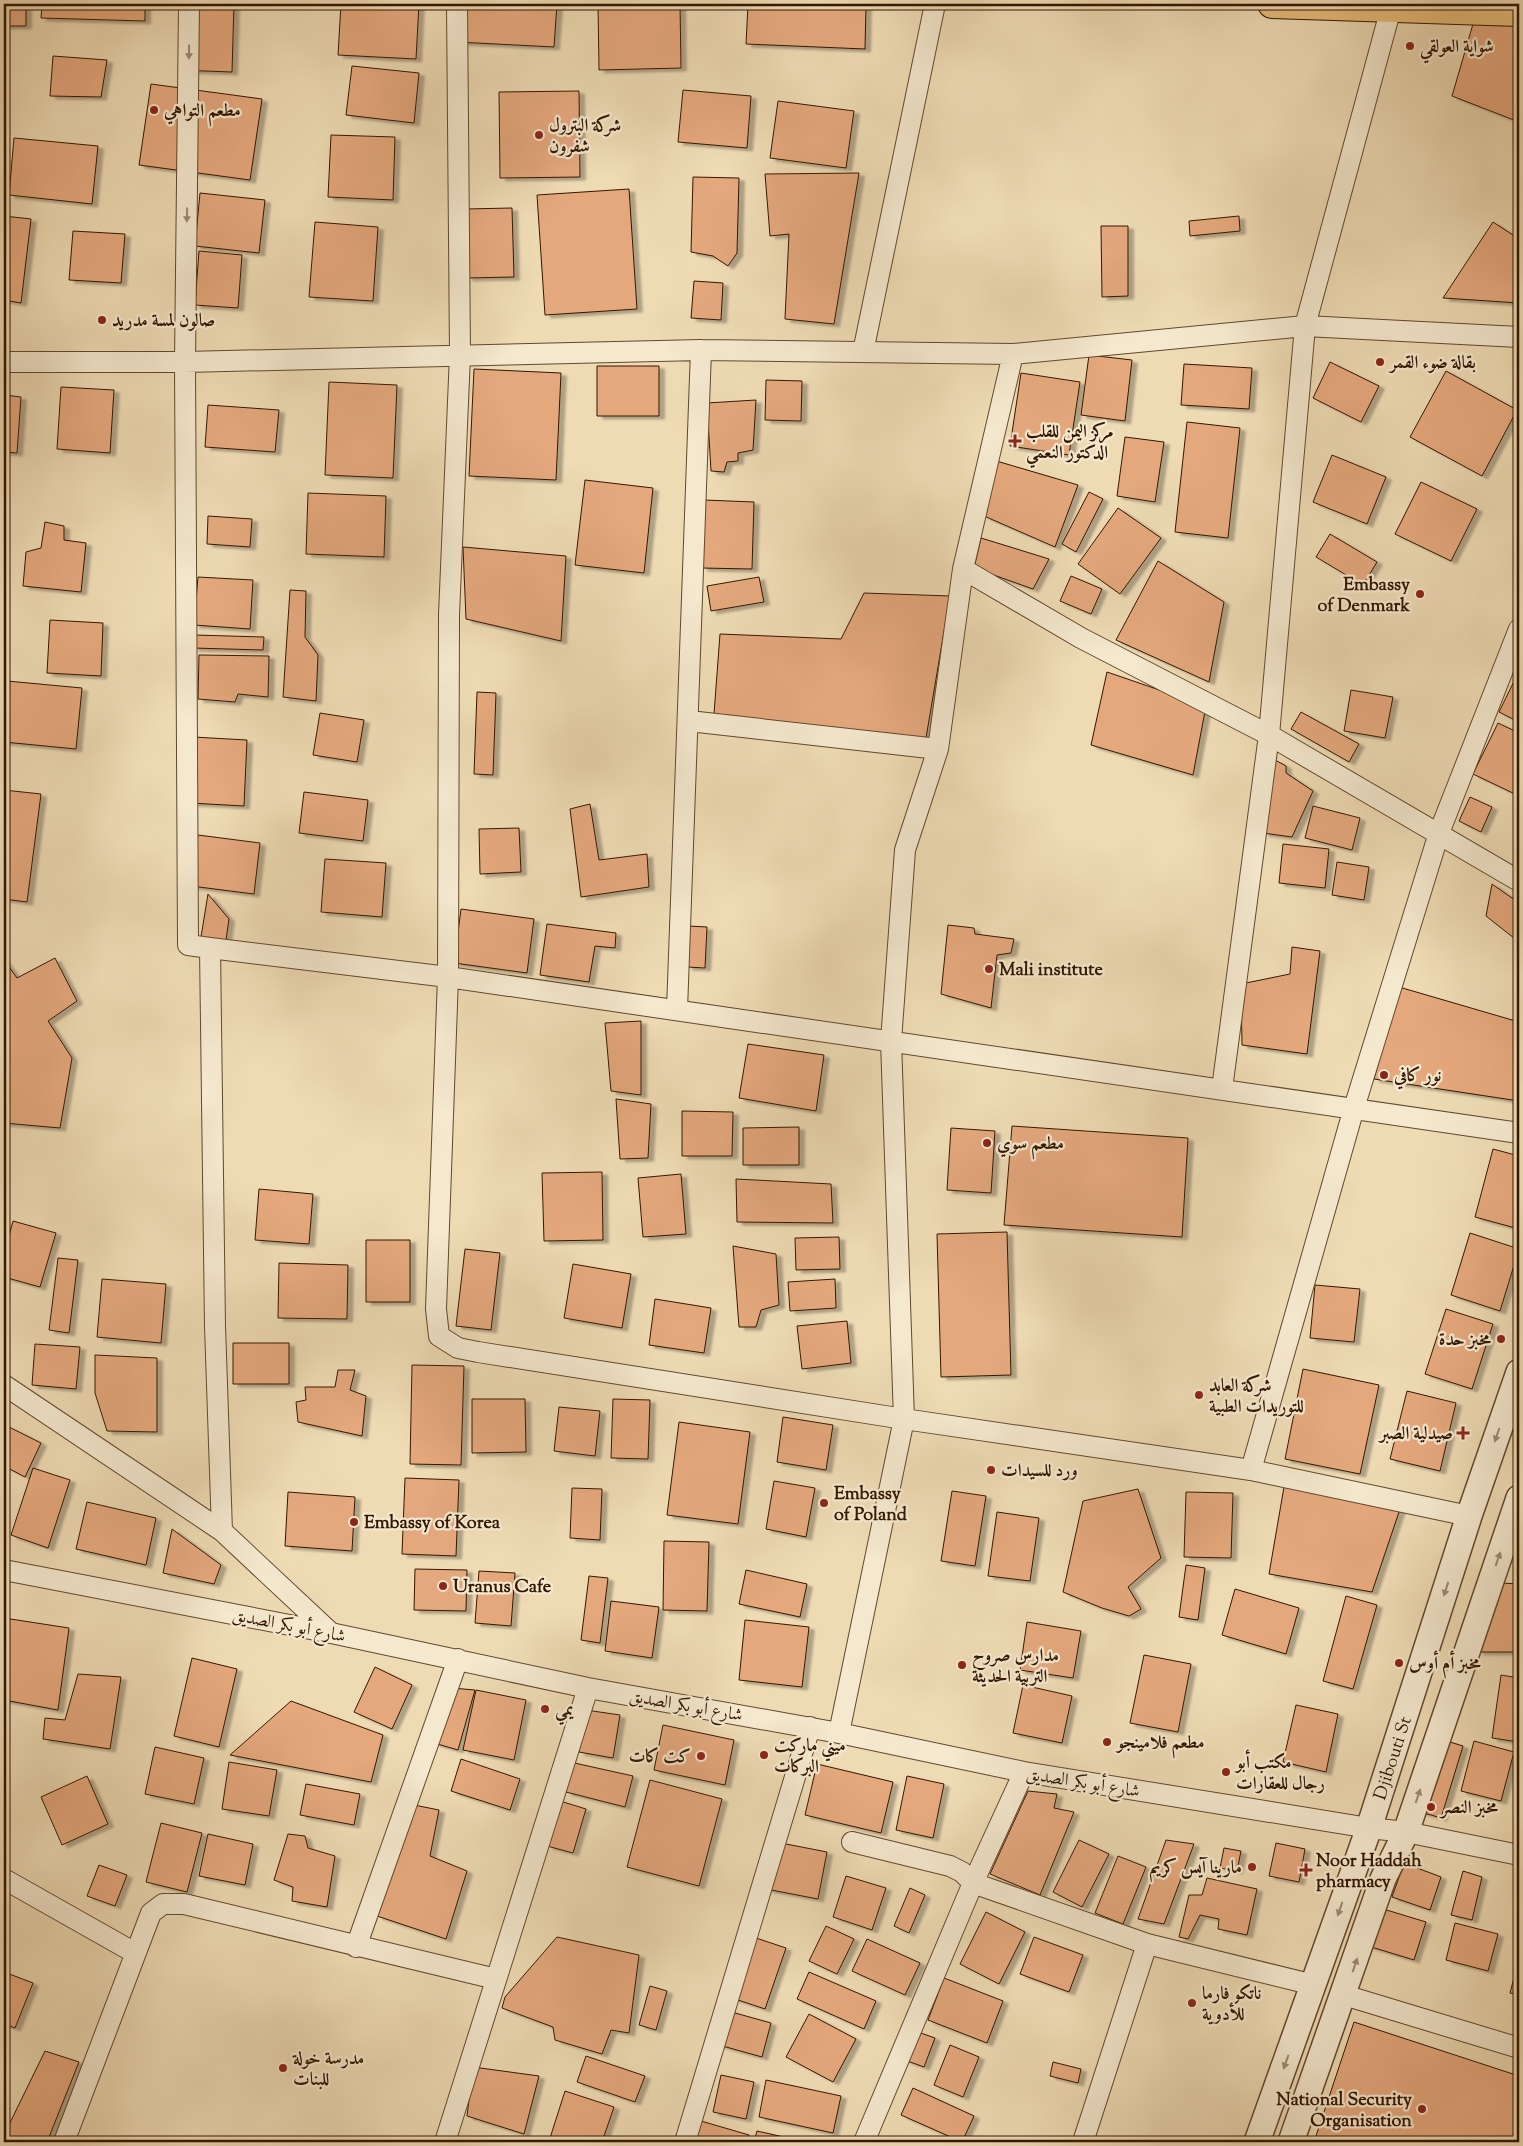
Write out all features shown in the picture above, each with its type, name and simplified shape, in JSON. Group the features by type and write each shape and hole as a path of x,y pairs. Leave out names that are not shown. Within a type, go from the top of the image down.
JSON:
{"main road":[{"path":"1272,4 1519,12"}],"street":[{"path":"190,4 185,362 188,945 448,977 1519,1133"},
{"path":"458,4 460,355 449,616 448,977 436,1309 439,1336 458,1348 478,1352 904,1419 1251,1470 1514,1526"},
{"path":"863,352 935,4"},
{"path":"1222,1089 1269,735 1305,326 1391,8"},
{"path":"4,362 185,362 701,350 1013,354 1305,326 1519,337"},
{"path":"677,1010 701,350"},
{"path":"839,1732 904,1419 891,1041 905,850 938,749 963,569 1013,354"},
{"path":"963,569 1081,638 1269,735 1519,881"},
{"path":"1251,1470 1354,1108 1439,833 1519,628"},
{"path":"688,721 938,749"},
{"path":"210,948 215,1326 222,1531"},
{"name":"Djibouti St","path":"1257,2142 1370,1828 1469,1516 1519,1372"},
{"path":"4,1386 222,1531 331,1633"},
{"name":"Djibouti St","path":"1291,2142 1384,1878 1406,1832 1514,1526 1519,1498"},
{"name":"شارع أبو بكر الصديق","path":"4,1570 331,1633 588,1688 839,1732 1024,1772 1370,1828 1406,1832 1519,1855"},
{"path":"356,1947 458,1660"},
{"path":"445,2142 588,1688"},
{"path":"685,2142 810,1727"},
{"path":"864,2142 973,1883 1024,1772"},
{"path":"852,1842 950,1866 962,1872 973,1883 1147,1944 1314,1985"},
{"path":"4,1879 135,1953"},
{"path":"64,2142 151,1913 163,1904 184,1904 356,1947 496,1979"},
{"path":"1083,2142 1147,1944"},
{"path":"1344,1995 1519,2048"}],"building":[{"path":"4,4 26,4 26,26 4,26"},
{"path":"42,4 145,4 145,21 41,18"},
{"path":"181,4 234,4 232,72 179,70"},
{"path":"341,4 419,4 416,59 338,55"},
{"path":"459,4 557,4 554,47 457,42"},
{"path":"598,4 680,4 681,68 599,70"},
{"path":"748,4 866,4 865,49 746,44"},
{"path":"1519,15 1519,122 1452,96 1475,17"},
{"path":"53,56 107,60 101,97 50,96"},
{"path":"352,66 419,73 414,123 346,115"},
{"path":"151,84 262,99 250,180 139,165"},
{"path":"683,90 751,96 747,148 678,142"},
{"name":"شركة البترول شفرون","path":"579,91 580,177 500,178 499,92"},
{"path":"778,101 854,111 846,168 770,158"},
{"path":"331,135 395,137 393,200 328,197"},
{"path":"14,138 98,146 92,204 9,195"},
{"path":"859,173 834,324 785,319 789,234 770,236 765,174"},
{"path":"693,177 739,178 737,253 728,266 713,256 691,252"},
{"path":"629,189 637,309 545,315 537,195"},
{"path":"200,193 265,200 259,253 195,246"},
{"path":"512,208 514,277 467,278 465,209"},
{"path":"4,216 31,219 21,303 4,300"},
{"path":"1239,216 1240,231 1190,236 1189,221"},
{"path":"315,222 378,227 373,301 309,297"},
{"path":"1493,222 1519,239 1519,303 1443,298"},
{"path":"1101,226 1128,226 1128,296 1102,297"},
{"path":"73,231 125,234 121,283 69,280"},
{"path":"199,251 242,255 238,308 195,305"},
{"path":"694,281 723,283 721,320 691,318"},
{"path":"1089,355 1132,360 1125,421 1081,415"},
{"path":"1330,362 1379,386 1361,422 1313,398"},
{"path":"1184,364 1252,368 1249,409 1181,405"},
{"path":"597,366 659,366 659,416 597,416"},
{"path":"474,369 561,373 556,480 469,476"},
{"path":"1446,371 1517,410 1482,476 1410,437"},
{"path":"1021,373 1080,382 1069,455 1010,446"},
{"path":"766,380 802,381 801,421 765,420"},
{"path":"329,382 397,385 393,478 325,475"},
{"path":"61,387 114,390 110,453 57,449"},
{"path":"4,395 21,397 17,453 4,452"},
{"path":"756,400 753,450 738,453 738,461 727,462 724,472 711,471 707,403"},
{"path":"208,405 279,410 275,452 205,447"},
{"path":"1187,422 1240,428 1228,538 1175,532"},
{"path":"1125,437 1164,442 1155,502 1117,496"},
{"path":"1332,455 1386,477 1367,524 1313,502"},
{"path":"993,460 1078,485 1055,547 984,516"},
{"path":"585,480 653,488 644,573 575,565"},
{"path":"1421,482 1477,509 1451,561 1395,534"},
{"path":"1089,492 1103,499 1076,552 1062,544"},
{"path":"308,493 386,496 384,557 306,554"},
{"path":"704,500 754,502 752,569 702,568"},
{"path":"1118,508 1161,538 1120,594 1078,564"},
{"path":"208,516 252,519 250,547 207,544"},
{"path":"45,522 64,526 64,540 86,543 81,592 23,586 26,552 41,548"},
{"path":"1330,534 1377,562 1363,585 1316,557"},
{"path":"981,538 1049,559 1033,589 974,568"},
{"path":"463,547 566,556 561,641 466,619"},
{"path":"1158,561 1224,602 1209,682 1116,640"},
{"path":"1071,576 1102,589 1091,614 1060,601"},
{"path":"198,577 253,580 250,629 194,625"},
{"path":"759,577 764,602 711,611 707,586"},
{"path":"290,590 306,591 305,637 318,655 316,701 283,697"},
{"path":"864,593 950,596 926,738 714,714 720,634 841,639"},
{"path":"50,620 103,623 101,676 47,673"},
{"path":"194,635 264,637 263,650 193,648"},
{"path":"199,655 269,656 268,697 238,694 235,702 198,699"},
{"path":"1519,671 1519,722 1499,712"},
{"path":"1107,672 1206,706 1193,775 1091,745"},
{"path":"7,681 82,688 76,749 4,742"},
{"path":"1351,690 1393,697 1385,738 1344,731"},
{"path":"477,692 496,693 493,775 474,774"},
{"path":"1301,712 1359,744 1349,762 1291,729"},
{"path":"320,713 364,720 357,762 313,755"},
{"path":"1498,723 1519,733 1519,790 1517,795 1473,774"},
{"path":"193,737 247,740 244,806 190,803"},
{"path":"1275,760 1286,766 1286,773 1313,791 1292,837 1263,833"},
{"path":"4,790 41,794 27,902 4,899"},
{"path":"304,792 368,800 363,841 299,833"},
{"path":"1470,797 1492,807 1481,832 1459,821"},
{"path":"590,804 599,860 647,854 649,887 581,897 570,809"},
{"path":"1313,806 1360,818 1352,850 1305,838"},
{"path":"519,828 521,872 480,874 479,829"},
{"path":"198,835 260,843 254,894 191,886"},
{"path":"1283,844 1329,849 1325,888 1279,883"},
{"path":"325,859 386,863 382,917 321,912"},
{"path":"1337,862 1369,867 1364,900 1332,895"},
{"path":"1492,884 1519,903 1519,942 1486,916"},
{"path":"208,894 229,919 226,940 201,937"},
{"path":"461,909 534,919 527,973 454,963"},
{"path":"547,924 616,933 615,948 595,946 589,982 540,975"},
{"path":"948,925 974,928 975,934 1014,939 1011,953 997,955 991,1008 941,994"},
{"path":"688,926 707,927 705,968 687,967"},
{"path":"1292,947 1320,951 1307,1054 1242,1045 1241,984 1290,974"},
{"path":"55,958 77,1001 48,1021 72,1058 60,1128 4,1123 4,960 17,978"},
{"path":"1399,987 1519,1022 1519,1101 1374,1079"},
{"path":"641,1021 641,1095 611,1091 605,1023"},
{"path":"748,1044 824,1055 816,1111 739,1098"},
{"path":"616,1099 651,1104 648,1158 620,1159"},
{"path":"682,1111 733,1112 732,1156 682,1156"},
{"path":"1012,1126 1188,1138 1182,1237 1004,1225"},
{"path":"799,1127 799,1165 743,1165 743,1128"},
{"path":"951,1128 995,1131 991,1193 947,1190"},
{"path":"1493,1149 1519,1156 1519,1229 1475,1217"},
{"path":"602,1172 603,1240 544,1241 542,1173"},
{"path":"681,1174 686,1234 643,1237 638,1178"},
{"path":"736,1179 831,1184 833,1223 737,1222"},
{"path":"259,1189 313,1194 309,1244 255,1240"},
{"path":"13,1221 56,1233 40,1287 4,1277 4,1255"},
{"path":"1007,1232 1011,1375 941,1377 937,1234"},
{"path":"1470,1233 1519,1249 1500,1311 1451,1295"},
{"path":"839,1237 840,1269 796,1270 795,1238"},
{"path":"366,1240 410,1240 410,1302 366,1302"},
{"path":"733,1246 776,1254 779,1305 761,1310 756,1327 739,1327"},
{"path":"465,1249 500,1253 491,1330 456,1326"},
{"path":"58,1258 78,1260 69,1333 49,1330"},
{"path":"279,1263 348,1265 347,1319 278,1318"},
{"path":"573,1264 631,1274 622,1328 564,1318"},
{"path":"102,1279 166,1284 161,1343 97,1337"},
{"path":"835,1279 836,1308 790,1311 788,1282"},
{"path":"1315,1285 1360,1289 1354,1342 1310,1338"},
{"path":"655,1299 711,1308 704,1353 649,1345"},
{"path":"1446,1309 1493,1324 1472,1389 1425,1374"},
{"path":"847,1321 851,1363 802,1369 797,1326"},
{"path":"233,1343 289,1343 289,1384 233,1384"},
{"path":"35,1344 80,1347 76,1389 32,1385"},
{"path":"95,1355 157,1358 157,1432 107,1431 95,1393"},
{"path":"412,1365 464,1366 461,1465 410,1464"},
{"path":"1303,1369 1379,1385 1360,1474 1285,1459"},
{"path":"338,1370 355,1370 350,1390 366,1396 362,1436 298,1422 296,1402 306,1400 305,1387 335,1387"},
{"path":"1407,1391 1456,1403 1440,1471 1390,1459"},
{"path":"472,1399 525,1399 526,1452 472,1453"},
{"path":"613,1399 650,1400 648,1459 611,1458"},
{"path":"559,1407 600,1411 595,1456 554,1451"},
{"path":"783,1417 833,1425 826,1470 777,1462"},
{"path":"679,1422 750,1432 738,1524 667,1515"},
{"path":"9,1427 41,1443 25,1477 4,1466 4,1438"},
{"path":"33,1468 70,1480 48,1548 11,1535"},
{"path":"405,1478 459,1480 456,1556 402,1554"},
{"path":"774,1481 815,1488 806,1537 766,1529"},
{"path":"1284,1487 1401,1506 1372,1592 1269,1574"},
{"path":"572,1488 602,1489 600,1540 570,1538"},
{"path":"1138,1489 1161,1558 1128,1587 1141,1609 1129,1616 1102,1608 1063,1592 1083,1501"},
{"path":"952,1491 986,1496 975,1566 941,1561"},
{"path":"288,1492 355,1497 352,1551 285,1546"},
{"path":"1186,1492 1233,1493 1231,1558 1184,1557"},
{"path":"87,1502 156,1518 146,1565 76,1549"},
{"path":"997,1512 1039,1518 1030,1581 988,1576"},
{"path":"172,1529 221,1565 214,1584 163,1573"},
{"path":"664,1541 709,1542 707,1611 663,1610"},
{"path":"1186,1565 1205,1568 1198,1620 1179,1617"},
{"path":"415,1569 467,1570 466,1611 414,1610"},
{"path":"746,1570 807,1584 800,1617 739,1604"},
{"path":"479,1571 515,1573 511,1626 475,1623"},
{"path":"589,1576 608,1578 600,1643 581,1640"},
{"path":"1501,1583 1519,1584 1519,1652 1477,1652"},
{"path":"1235,1589 1299,1608 1286,1654 1222,1635"},
{"path":"1346,1596 1377,1605 1353,1689 1323,1681"},
{"path":"611,1601 659,1607 652,1658 605,1651"},
{"path":"4,1618 69,1628 58,1710 4,1700"},
{"path":"745,1620 809,1627 802,1687 739,1680"},
{"path":"1027,1622 1081,1631 1073,1678 1020,1670"},
{"path":"1144,1655 1191,1664 1178,1732 1130,1723"},
{"path":"192,1658 237,1669 219,1747 174,1736"},
{"path":"375,1667 412,1685 392,1729 354,1712"},
{"path":"78,1674 121,1677 110,1749 43,1739 45,1718 65,1720"},
{"path":"1501,1675 1519,1678 1519,1742 1492,1738"},
{"path":"1023,1685 1072,1696 1062,1743 1013,1733"},
{"path":"452,1688 475,1690 458,1750 434,1743"},
{"path":"476,1690 526,1700 514,1760 463,1750"},
{"path":"291,1701 383,1735 371,1782 230,1755"},
{"path":"1296,1705 1338,1714 1326,1772 1283,1762"},
{"path":"586,1710 620,1715 613,1758 579,1752"},
{"path":"663,1725 734,1740 725,1785 654,1770"},
{"path":"1440,1739 1463,1746 1441,1818 1418,1811"},
{"path":"1474,1741 1514,1752 1501,1801 1461,1791"},
{"path":"155,1747 204,1758 194,1804 145,1794"},
{"path":"461,1759 520,1779 510,1810 451,1791"},
{"path":"229,1762 277,1770 269,1816 222,1809"},
{"path":"570,1762 633,1776 625,1807 566,1792"},
{"path":"817,1764 893,1782 881,1833 805,1815"},
{"path":"87,1776 108,1824 62,1845 41,1797"},
{"path":"907,1776 944,1784 933,1838 896,1830"},
{"path":"650,1780 722,1799 699,1886 627,1867"},
{"path":"306,1784 360,1794 354,1825 300,1815"},
{"path":"1028,1791 1057,1794 1054,1808 1074,1812 1040,1895 990,1874"},
{"path":"560,1801 586,1809 573,1853 547,1846"},
{"path":"414,1805 439,1810 430,1856 467,1871 446,1939 377,1916"},
{"path":"161,1823 202,1833 187,1892 146,1882"},
{"path":"208,1834 253,1844 245,1885 199,1876"},
{"path":"288,1834 305,1836 308,1848 335,1856 327,1907 292,1901 293,1887 274,1880"},
{"path":"1079,1840 1109,1854 1082,1907 1053,1892"},
{"path":"1166,1840 1194,1844 1164,1924 1138,1919"},
{"path":"781,1843 827,1852 818,1899 766,1889"},
{"path":"1276,1843 1305,1849 1299,1882 1269,1876"},
{"path":"1224,1848 1241,1851 1237,1871 1220,1868"},
{"path":"1118,1856 1146,1867 1123,1924 1095,1913"},
{"path":"1404,1863 1441,1877 1430,1910 1392,1897"},
{"path":"99,1865 127,1875 115,1906 87,1896"},
{"path":"1463,1871 1482,1877 1472,1920 1451,1915"},
{"path":"846,1876 886,1888 872,1930 833,1917"},
{"path":"1207,1878 1257,1889 1247,1935 1218,1929 1219,1919 1200,1915 1188,1939 1179,1937 1189,1895 1202,1895"},
{"path":"910,1888 925,1895 909,1933 894,1926"},
{"path":"1380,1908 1426,1922 1414,1960 1368,1946"},
{"path":"986,1912 1025,1932 999,1984 960,1964"},
{"path":"1455,1923 1498,1934 1488,1971 1446,1960"},
{"path":"826,1926 854,1939 837,1974 809,1961"},
{"path":"750,1936 786,1948 765,2009 729,1997"},
{"path":"557,1937 639,1955 629,2033 611,2030 602,2054 555,2040 553,2027 502,2008 505,1997"},
{"path":"1034,1937 1083,1955 1069,1992 1020,1974"},
{"path":"867,1939 920,1963 905,1995 852,1971"},
{"path":"1519,1959 1519,1995 1510,1993"},
{"path":"4,1972 33,1983 15,2028 4,2024"},
{"path":"809,1972 876,2001 864,2029 797,1999"},
{"path":"944,1978 1003,2001 987,2043 928,2020"},
{"path":"650,1986 667,1991 656,2030 639,2025"},
{"path":"728,2011 771,2023 762,2057 719,2045"},
{"path":"809,2014 856,2039 833,2082 786,2057"},
{"name":"National Security Organisation","path":"1354,2022 1519,2076 1519,2142 1314,2142"},
{"path":"912,2030 935,2038 924,2067 902,2059"},
{"path":"950,2045 979,2057 963,2097 934,2085"},
{"path":"45,2051 79,2062 47,2142 7,2142 4,2140 4,2135"},
{"path":"586,2056 645,2076 635,2102 577,2082"},
{"path":"1053,2062 1081,2069 1078,2083 1050,2076"},
{"path":"473,2067 539,2076 524,2134 467,2116"},
{"path":"721,2075 754,2082 746,2119 713,2112"},
{"path":"766,2080 841,2096 833,2133 759,2117"},
{"path":"913,2088 974,2116 962,2142 901,2115"},
{"path":"565,2091 614,2107 602,2142 563,2142 550,2138"},
{"path":"694,2119 749,2135 747,2142 691,2142"},
{"path":"757,2131 806,2142 754,2142"}],"place":[{"name":"شواية العولقي","path":"1410,46"},
{"name":"مطعم التواهي","path":"154,110"},
{"name":"شركة البترول شفرون","path":"539,135"},
{"name":"صالون لمسة مدريد","path":"102,320"},
{"name":"بقالة ضوء القمر","path":"1380,362"},
{"name":"مركز اليمن للقلب الدكتور النعمي","path":"1015,441"},
{"name":"Embassy of Denmark","path":"1420,594"},
{"name":"Mali institute","path":"989,969"},
{"name":"نور كافي","path":"1384,1075"},
{"name":"مطعم سوي","path":"987,1143"},
{"name":"مخبز حدة","path":"1501,1339"},
{"name":"شركة العابد للتوريدات الطبية","path":"1199,1395"},
{"name":"صيدلية الصبر","path":"1463,1433"},
{"name":"ورد للسيدات","path":"991,1470"},
{"name":"Embassy of Poland","path":"824,1503"},
{"name":"Embassy of Korea","path":"354,1522"},
{"name":"Uranus Cafe","path":"443,1586"},
{"name":"مخبز أم أوس","path":"1399,1663"},
{"name":"مدارس صروح التربية الحديثة","path":"962,1665"},
{"name":"يمي","path":"545,1709"},
{"name":"مطعم فلامينجو","path":"1107,1742"},
{"name":"ميني ماركت البركات","path":"764,1755"},
{"name":"كت كات","path":"701,1756"},
{"name":"مكتب أبو رجال للعقارات","path":"1226,1772"},
{"name":"مخبز النصر","path":"1431,1807"},
{"name":"مارينا آيس كريم","path":"1252,1867"},
{"name":"Noor Haddah pharmacy","path":"1306,1870"},
{"name":"ناتكو فارما للأدوية","path":"1192,2003"},
{"name":"مدرسة خولة للبنات","path":"283,2068"},
{"name":"National Security Organisation","path":"1422,2109"}]}
